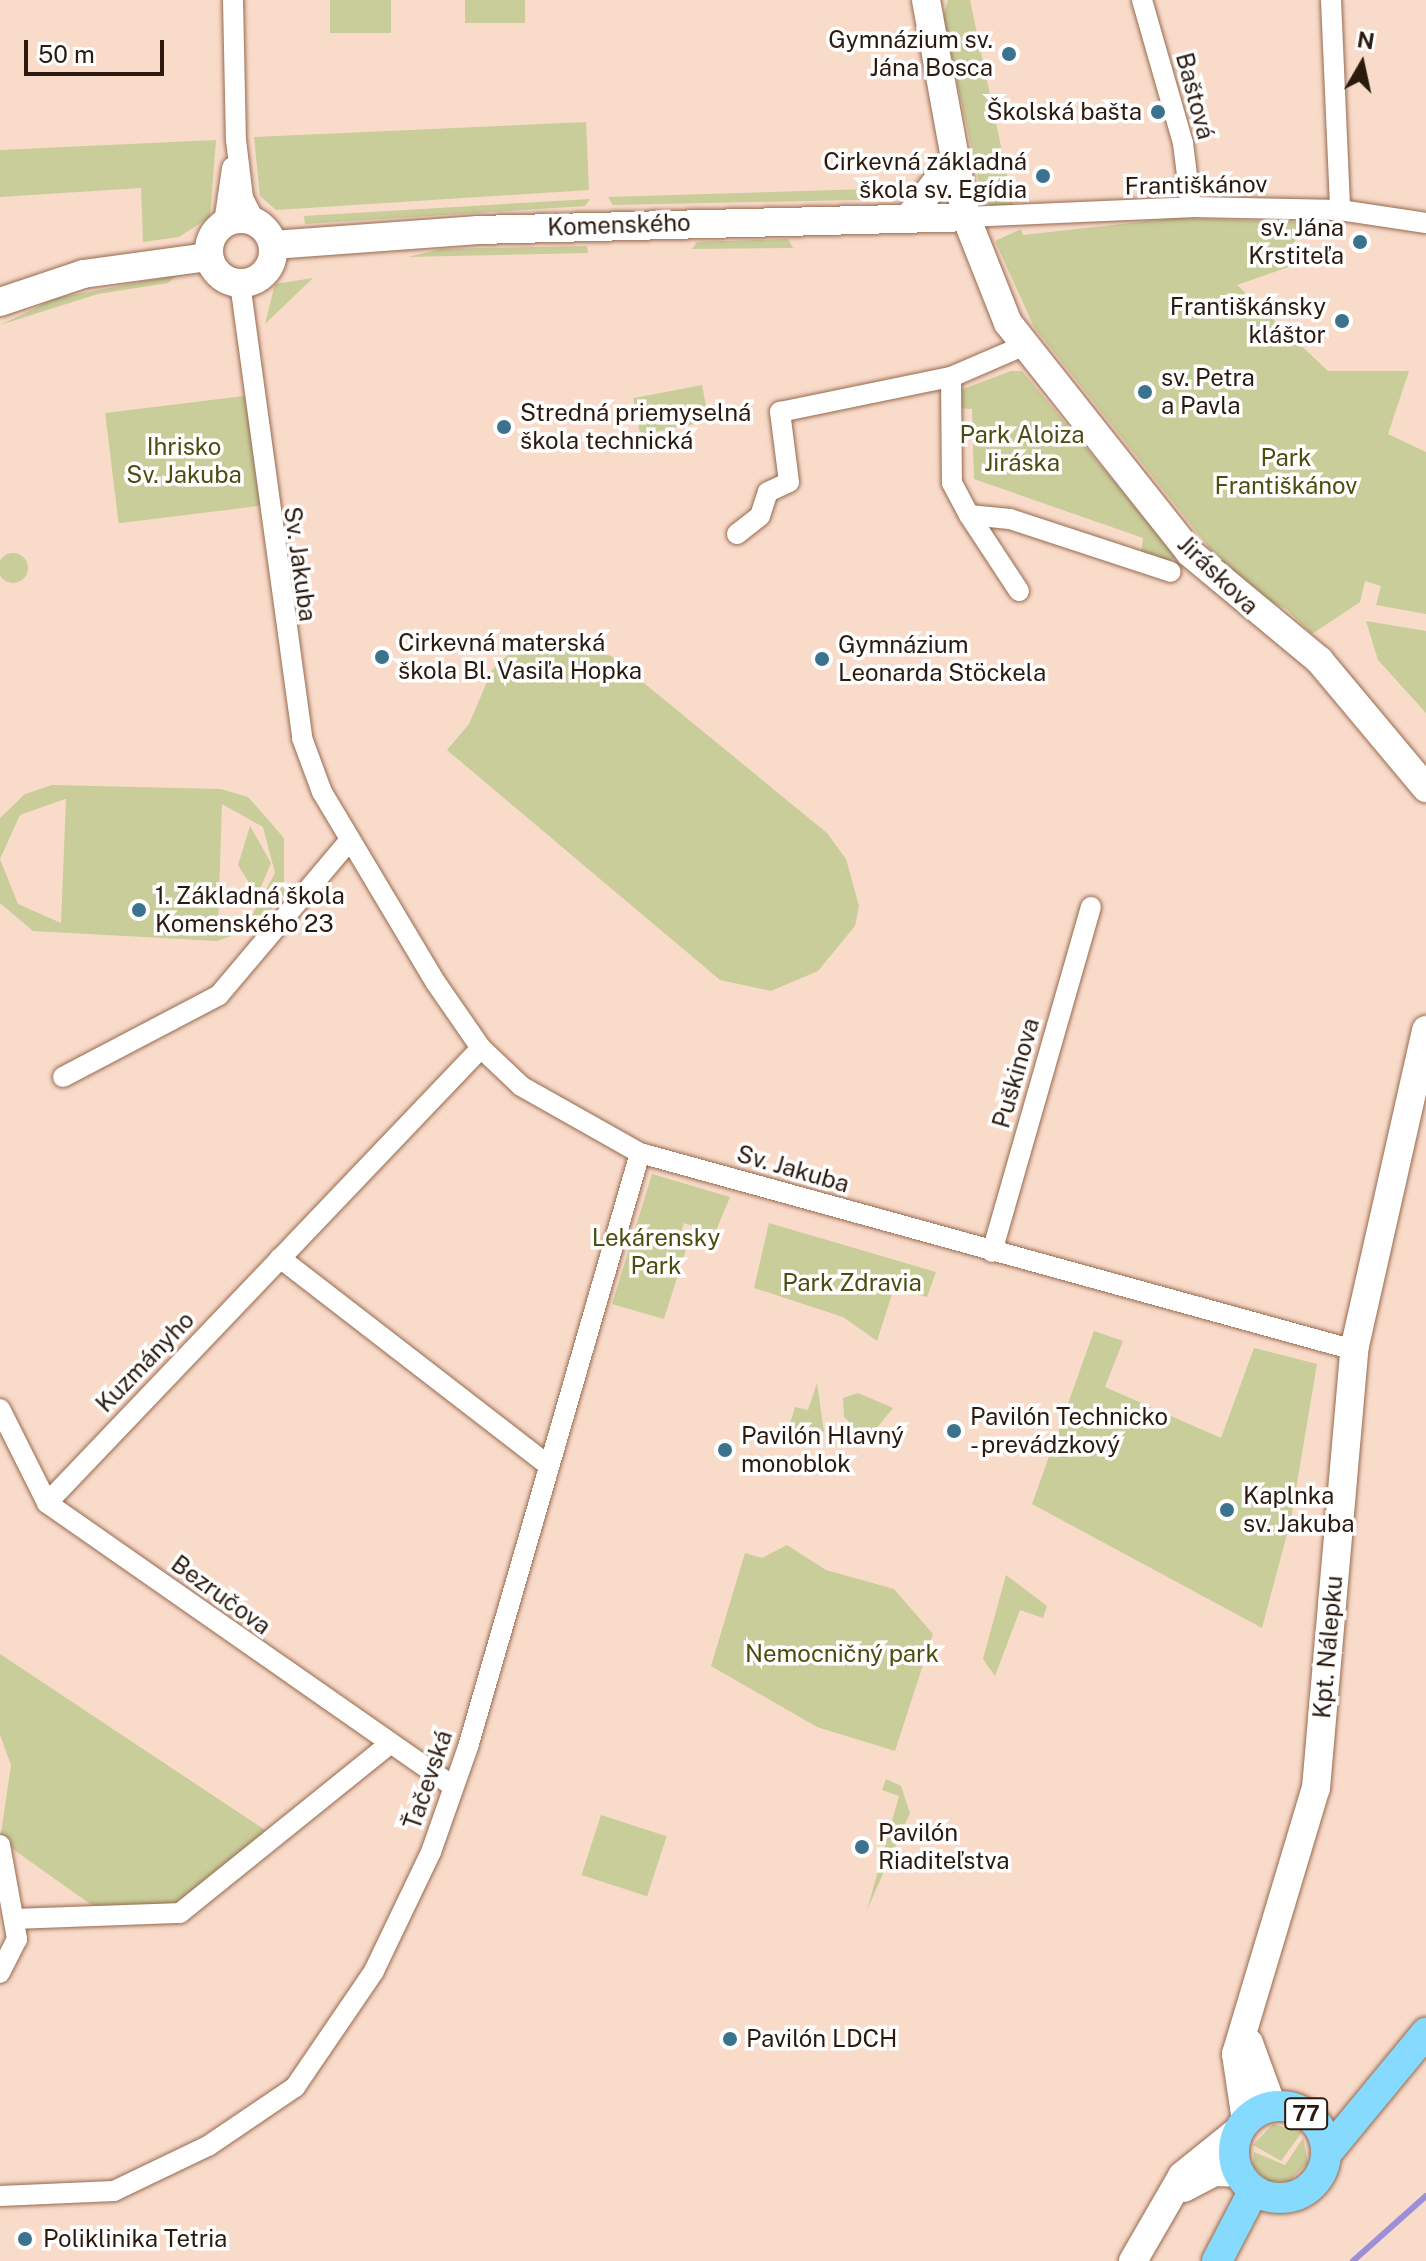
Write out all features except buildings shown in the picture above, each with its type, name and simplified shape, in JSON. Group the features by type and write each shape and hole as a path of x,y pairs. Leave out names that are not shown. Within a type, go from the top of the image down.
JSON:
{"main road":[{"name":"77","path":"1223,2255 1254,2234 1285,2199 1309,2189 1327,2153 1373,2089 1426,2033"},
{"name":"77","path":"1223,2255 1246,2182 1242,2125 1272,2106 1307,2114 1373,2089"},
{"name":"77","path":"1307,2114 1327,2153"},
{"path":"1246,2182 1285,2199"}],"street":[{"path":"233,0 236,140 243,198 255,222 273,245 267,270 240,283 223,278 209,257 211,238 224,223 236,140"},
{"name":"Jiráskova","path":"926,0 966,217 986,281 1023,346 1190,553 1319,660 1426,788"},
{"name":"Baštová","path":"1142,0 1183,143 1191,207"},
{"path":"1331,0 1340,210"},
{"path":"910,216 955,158"},
{"name":"Františkánov","path":"966,217 1191,207 1340,210 1426,223"},
{"name":"Komenského","path":"273,245 437,231 910,216 966,217"},
{"path":"224,223 255,222"},
{"path":"0,302 83,274 209,257"},
{"name":"Sv. Jakuba","path":"240,283 290,687 322,792 481,1048 521,1086 640,1153 1354,1350"},
{"path":"737,534 760,516 768,492 789,482 780,412 951,377 1023,346"},
{"path":"951,377 952,483 969,515 1019,591"},
{"path":"969,515 1010,519 1171,572"},
{"path":"63,1077 219,995 350,840"},
{"name":"Puškinova","path":"992,1252 1091,907"},
{"name":"Kpt. Nálepku","path":"1242,2125 1236,2054 1316,1788 1354,1350 1426,1030"},
{"name":"Kuzmányho","path":"47,1503 481,1048"},
{"name":"Ťačevská","path":"0,2196 114,2191 208,2146 295,2087 374,1971 431,1852 453,1786 640,1153"},
{"path":"280,1258 547,1464"},
{"name":"Bezručova","path":"0,1409 47,1503 387,1746 453,1786"},
{"name":"Ťačevská","path":"16,1919 180,1913 387,1746"},
{"path":"0,1845 16,1919 13,1954 0,1973"},
{"path":"1244,2023 1272,2106"},
{"path":"1133,2261 1168,2201 1202,2156 1242,2125"},
{"path":"1168,2201 1195,2179 1246,2182"}],"green space":[{"path":"330,0 391,0 391,33 330,33"},
{"path":"465,0 525,0 525,23 465,23"},
{"path":"948,0 970,0 1014,208 992,208 982,197 943,17"},
{"path":"586,122 589,190 276,210 260,196 254,137"},
{"path":"216,140 210,217 179,237 143,242 141,188 0,197 0,150"},
{"path":"901,188 901,199 613,205 608,197"},
{"path":"590,199 585,206 305,224 304,216"},
{"name":"Park Františkánov","path":"1175,218 1298,222 1291,266 1237,285 1328,371 1409,371 1388,434 1426,452 1426,614 1376,605 1381,586 1365,581 1360,602 1312,634 1286,609 1238,584 1034,327 995,241 1021,229 1023,235"},
{"path":"788,239 793,248 692,249 697,242"},
{"path":"587,246 588,253 408,257 441,249"},
{"path":"178,275 168,283 98,294 0,325 56,298"},
{"path":"313,278 265,324 275,284"},
{"name":"Park Aloiza Jiráska","path":"1011,371 1022,371 1176,556 1170,561 1141,552 1143,538 974,479 972,409 957,408 960,390"},
{"path":"702,385 709,421 640,435 633,398"},
{"name":"Ihrisko Sv. Jakuba","path":"252,395 266,505 119,523 105,413"},
{"path":"13,553 24,557 28,568 24,579 13,583 2,579 -2,568 2,557"},
{"path":"1366,621 1426,631 1426,713 1378,660"},
{"path":"556,641 611,656 827,833 846,859 859,906 855,926 818,971 771,991 720,980 447,750 469,724 492,670 511,652"},
{"path":"52,785 221,789 248,797 284,838 284,894 257,927 217,941 33,931 0,903 0,859 0,818 25,794","holes":["66,799 61,923 18,904 0,859 20,815","222,804 263,827 275,873 252,915 218,928"]},
{"path":"250,826 271,863 257,896 238,865"},
{"name":"Lekárensky Park","path":"652,1174 730,1197 715,1233 684,1223 679,1237 689,1240 664,1319 612,1304"},
{"name":"Park Zdravia","path":"769,1223 936,1272 927,1297 894,1288 877,1341 843,1317 754,1288"},
{"path":"1094,1331 1123,1341 1105,1387 1221,1438 1254,1348 1317,1364 1291,1519 1262,1628 1032,1504"},
{"path":"817,1383 824,1432 809,1428 806,1439 787,1433 795,1407 808,1410"},
{"path":"858,1393 893,1408 876,1429 858,1431 844,1417 843,1398"},
{"name":"Nemocničný park","path":"787,1545 826,1570 894,1589 933,1634 895,1751 817,1727 711,1666 745,1553 762,1558"},
{"path":"1006,1575 1047,1606 1043,1618 1020,1610 995,1676 983,1659"},
{"path":"0,1654 277,1838 180,1913 107,1916 0,1840 11,1765 0,1735"},
{"path":"886,1779 901,1786 910,1813 867,1910 899,1796 882,1790"},
{"path":"601,1815 667,1836 647,1896 582,1875"},
{"path":"1273,2124 1302,2132 1281,2161 1253,2145"},
{"path":"1303,2138 1308,2163 1289,2181 1268,2181 1253,2166 1254,2152 1285,2165"}],"waterway":[{"path":"1353,2261 1426,2196"}],"place":[{"name":"Gymnázium sv. Jána Bosca","path":"1009,54"},
{"name":"Školská bašta","path":"1158,112"},
{"name":"Cirkevná základná škola sv. Egídia","path":"1043,176"},
{"name":"sv. Jána Krstiteľa","path":"1360,242"},
{"name":"Františkánsky kláštor","path":"1342,321"},
{"name":"sv. Petra a Pavla","path":"1145,392"},
{"name":"Stredná priemyselná škola technická","path":"504,427"},
{"name":"Cirkevná materská škola Bl. Vasiľa Hopka","path":"382,657"},
{"name":"Gymnázium Leonarda Stöckela","path":"822,659"},
{"name":"1. Základná škola Komenského 23","path":"139,910"},
{"name":"Pavilón Technicko - prevádzkový","path":"954,1431"},
{"name":"Pavilón Hlavný monoblok","path":"725,1450"},
{"name":"Kaplnka sv. Jakuba","path":"1227,1510"},
{"name":"Pavilón Riaditeľstva","path":"862,1847"},
{"name":"Pavilón LDCH","path":"730,2039"},
{"name":"Poliklinika Tetria","path":"25,2239"}]}
